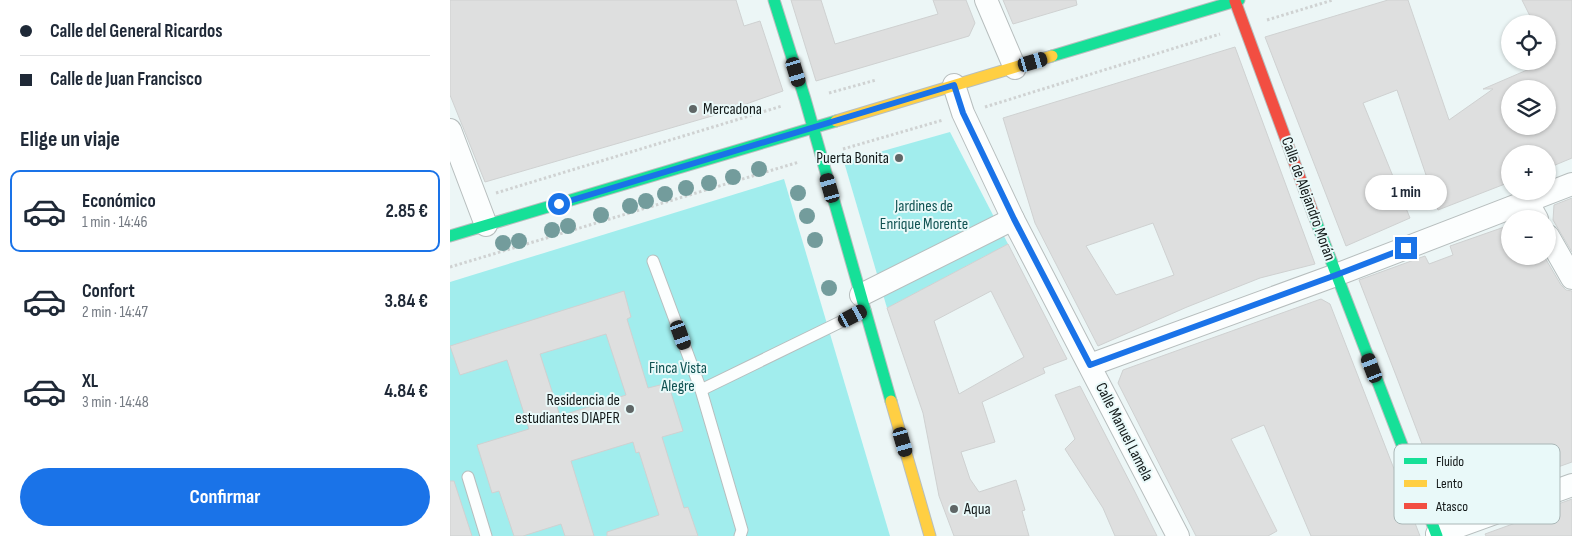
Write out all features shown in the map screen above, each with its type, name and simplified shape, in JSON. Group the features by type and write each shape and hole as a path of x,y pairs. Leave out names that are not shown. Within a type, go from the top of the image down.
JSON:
{"street":[{"path":"774,0 813,128 930,536"},
{"path":"986,0 1015,68"},
{"path":"450,236 1237,1"},
{"name":"Calle de Alejandro Morán","path":"1237,1 1244,27 1336,275 1402,444"},
{"name":"Calle Manuel Lamela","path":"954,85 963,113 1014,219 1178,536"},
{"path":"450,130 486,225"},
{"path":"1532,210 1572,184"},
{"path":"863,302 1014,219"},
{"path":"1090,365 1336,275 1501,220"},
{"path":"1556,250 1572,278"},
{"path":"1560,489 1572,485"},
{"path":"1437,535 1467,524"}],"lane":[{"path":"653,261 701,390 742,530 740,536"},
{"path":"701,390 863,302"},
{"path":"468,477 486,536"}],"path":[{"path":"450,267 1333,0"},
{"path":"494,194 784,106"}],"green space":[{"name":"Jardines de Enrique Morente","path":"950,132 1008,244 887,308 844,162"},
{"name":"Finca Vista Alegre","path":"784,179 890,536 450,536 450,282"}],"building":[{"path":"450,0 736,0 744,26 760,21 783,91 712,116 485,182 450,95"},
{"path":"791,0 821,0 835,44 938,14 933,0 966,0 975,23 969,36 816,81"},
{"path":"1003,0 1076,0 1077,5 1013,24"},
{"path":"1388,0 1408,0 1449,120 1493,89 1483,89 1501,81 1501,135 1556,135 1556,80 1504,80 1527,70 1556,70 1556,15 1530,15 1522,0 1572,0 1572,158 1556,165 1556,145 1501,145 1501,186 1438,210 1397,90 1363,103 1410,218 1346,246 1265,37"},
{"path":"1235,47 1315,264 1260,278 1187,307 1098,346 1035,223 1003,118","holes":["1153,223 1174,275 1116,295 1086,246"]},
{"path":"1572,198 1572,252 1556,225 1554,205"},
{"path":"1501,228 1501,265 1549,265 1561,285 1566,290 1572,291 1572,462 1560,466 1560,444 1422,444 1359,280 1425,256 1429,264 1453,255 1450,246"},
{"path":"1008,244 1067,359 1043,368 1045,373 982,402 995,442 961,452 970,479 979,492 1016,480 1025,510 1022,511 1029,536 954,536 939,496 923,413 887,308","holes":["991,291 1024,357 959,394 934,321"]},
{"name":"Residencia de estudiantes DIAPER","path":"624,291 631,317 627,319 648,388 668,383 683,431 662,437 684,508 688,507 698,536 607,536 607,532 659,515 639,452 636,453 633,442 571,461 594,536 565,536 561,524 523,536 514,536 499,491 492,493 477,445 529,429 507,360 460,375 450,346","holes":["606,334 626,395 560,416 540,354"]},
{"path":"1321,299 1330,304 1394,469 1394,524 1415,524 1420,536 1311,536 1264,425 1231,439 1277,531 1268,536 1196,536 1118,383 1123,370"},
{"path":"1080,386 1157,536 1115,536 1103,508 1065,449 1075,439 1055,395"},
{"path":"450,481 454,481 472,536 450,536"},
{"path":"1572,499 1572,536 1486,536 1485,534 1513,524 1560,524 1560,503"}],"traffic: fast":[{"path":"774,0 805,99 891,401"},
{"path":"1052,56 1239,0"},
{"path":"450,236 836,121"},
{"path":"1314,216 1402,444"},
{"path":"1432,524 1437,536"}],"traffic: slow":[{"path":"836,121 1052,56"},
{"path":"891,401 930,536"}],"traffic: jam":[{"path":"1235,1 1314,216"}],"place":[{"name":"Mercadona","path":"693,109"},
{"name":"Puerta Bonita","path":"899,158"},
{"name":"Residencia de estudiantes DIAPER","path":"630,409"},
{"name":"Aqua","path":"954,509"}],"route":[{"path":"559,204 954,85 963,113 1014,219 1090,365 1406,248"}]}
